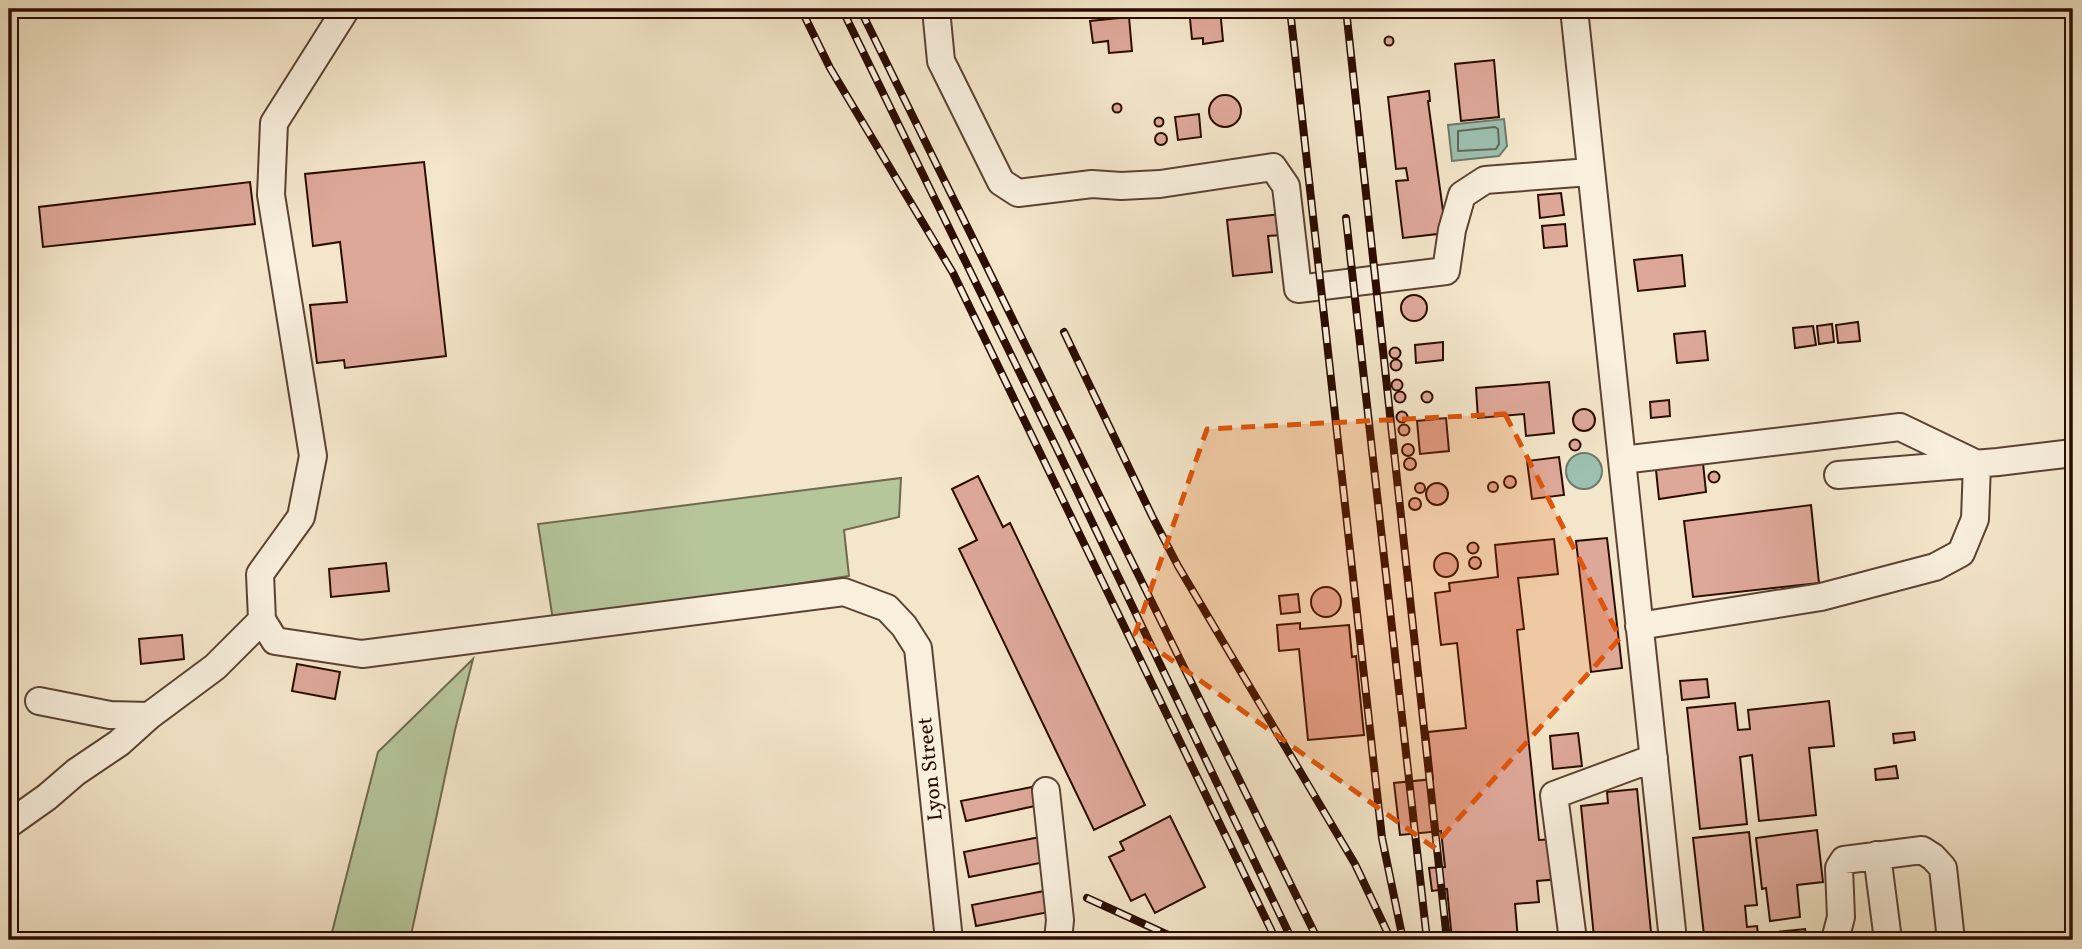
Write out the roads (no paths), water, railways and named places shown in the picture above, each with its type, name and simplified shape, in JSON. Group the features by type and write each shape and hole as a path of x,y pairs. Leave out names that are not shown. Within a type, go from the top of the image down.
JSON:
{"street":[{"path":"9,824 14,823 76,772 119,743 149,716 215,667 262,620 260,574 301,517 313,456 271,195 274,123 346,9"},
{"path":"936,9 941,61 1001,182 1018,193 1092,184 1160,184 1273,167 1286,186 1298,289 1446,271 1452,230 1462,195 1485,180 1590,172"},
{"path":"1574,9 1674,940"},
{"path":"1622,460 1900,427 1977,464"},
{"path":"1838,475 2073,453"},
{"path":"1639,626 1821,597 1935,567 1961,553 1975,519 1977,464"},
{"name":"Lyon Street","path":"262,620 275,641 362,654 844,592 887,608 904,626 918,648 950,940"},
{"path":"40,701 110,715 149,716"},
{"path":"1573,940 1554,795 1654,758"},
{"path":"1046,792 1060,920 1058,940"},
{"path":"1835,940 1841,917 1839,868 1844,860 1922,850 1943,868 1951,940"},
{"path":"1877,855 1888,940"}],"water":[{"path":"1504,119 1507,146 1499,156 1452,161 1448,125"},
{"path":"1584,453 1597,458 1602,471 1597,484 1584,489 1571,484 1566,471 1571,458"}],"railway":[{"path":"801,9 830,68 953,273 1276,940"},
{"path":"842,9 1059,453 1292,940"},
{"path":"860,9 1318,940"},
{"path":"1290,9 1382,838 1403,940"},
{"path":"1346,9 1447,940"},
{"path":"1346,218 1427,940"},
{"path":"1064,332 1178,566 1355,864 1391,940"},
{"path":"1087,898 1179,940"}]}
